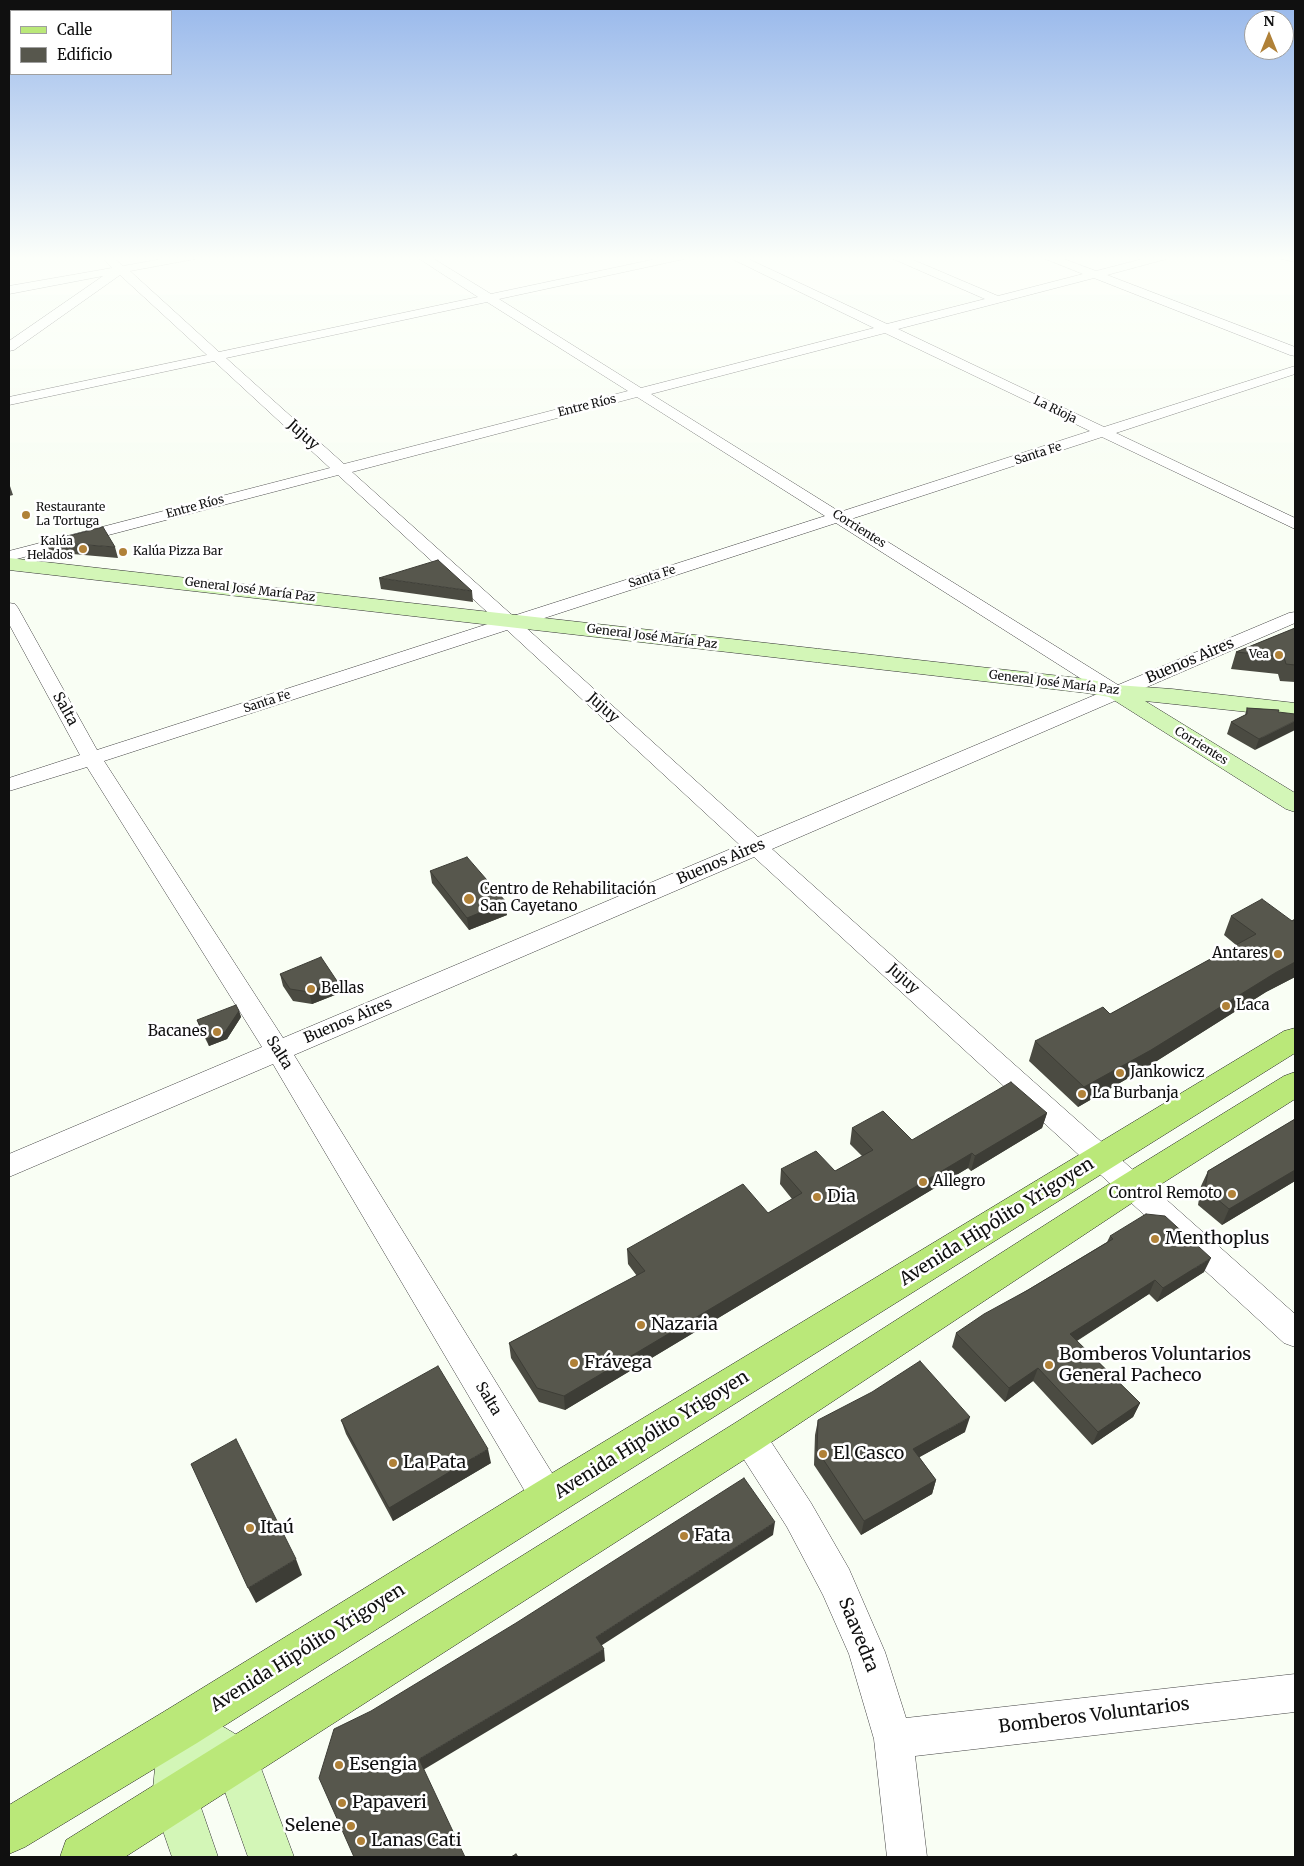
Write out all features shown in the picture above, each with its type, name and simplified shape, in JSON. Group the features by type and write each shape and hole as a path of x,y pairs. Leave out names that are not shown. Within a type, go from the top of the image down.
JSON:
{"main road":[{"name":"Avenida Hipólito Yrigoyen","path":"9,1831 182,1727 548,1498 1295,1038"},
{"path":"83,1857 748,1436 1132,1186 1295,1084"}],"street":[{"name":"Jujuy","path":"202,343 509,624 1295,1333"},
{"path":"9,401 277,343"},
{"name":"Corrientes","path":"561,343 840,517 1116,696 1295,804"},
{"name":"Entre Ríos","path":"9,556 831,343"},
{"name":"La Rioja","path":"916,343 1295,524"},
{"path":"1272,343 1295,352"},
{"name":"Santa Fe","path":"9,785 1295,370"},
{"name":"General José María Paz","path":"9,564 509,624"},
{"name":"General José María Paz","path":"9,570 20,573 1078,685 1116,696 1295,710"},
{"name":"Salta","path":"9,608 92,759 278,1051 548,1498"},
{"name":"Buenos Aires","path":"9,1166 756,847 1116,696 1295,617"},
{"name":"Saavedra","path":"748,1436 799,1515 836,1582 867,1652 893,1739 907,1844 907,1857"},
{"name":"Bomberos Voluntarios","path":"893,1739 1295,1693"},
{"path":"195,1857 175,1799 182,1727 236,1760 272,1857"}],"building":[{"path":"103,527 115,547 46,542"},
{"path":"438,560 472,591 379,578"},
{"path":"1295,628 1295,665 1286,664 1284,657 1236,652"},
{"path":"1247,708 1279,710 1278,712 1295,714 1295,721 1259,739 1231,722 1247,714"},
{"name":"Centro de Rehabilitación San Cayetano","path":"467,857 506,902 467,918 430,871"},
{"path":"1262,899 1292,921 1295,919 1295,962 1151,1050 1084,1087 1035,1041 1103,1007 1110,1014 1256,934 1231,916"},
{"path":"321,957 337,981 309,992 290,989 280,974"},
{"path":"236,1005 239,1011 225,1032 207,1039 197,1020"},
{"path":"1011,1082 1047,1113 975,1156 972,1153 564,1396 537,1388 509,1343 645,1271 627,1249 743,1184 768,1213 802,1193 781,1169 816,1151 835,1171 873,1150 852,1128 883,1111 912,1140"},
{"path":"1295,1119 1295,1170 1229,1209 1205,1189 1208,1171"},
{"path":"1146,1214 1165,1216 1211,1258 1163,1288 1155,1280 1070,1334 1140,1403 1098,1432 1038,1368 1009,1388 956,1333 984,1314 1113,1239 1110,1236"},
{"path":"920,1361 970,1417 913,1449 936,1480 864,1521 817,1450 818,1420 872,1392"},
{"path":"438,1366 488,1449 389,1508 341,1420"},
{"name":"Itaú","path":"236,1439 296,1559 248,1588 191,1464"},
{"path":"744,1478 775,1522 596,1637 604,1649 419,1759 465,1857 354,1857 319,1778 334,1729 371,1711 516,1623"}],"place":[{"name":"Restaurante La Tortuga","path":"26,515"},
{"name":"Kalúa Helados","path":"83,549"},
{"name":"Kalúa Pizza Bar","path":"123,552"},
{"name":"Vea","path":"1279,655"},
{"name":"Centro de Rehabilitación San Cayetano","path":"469,899"},
{"name":"Antares","path":"1278,954"},
{"name":"Bellas","path":"311,989"},
{"name":"Laca","path":"1226,1006"},
{"name":"Bacanes","path":"217,1032"},
{"name":"Jankowicz","path":"1120,1073"},
{"name":"La Burbanja","path":"1082,1094"},
{"name":"Allegro","path":"923,1182"},
{"name":"Control Remoto","path":"1232,1194"},
{"name":"Dia","path":"817,1197"},
{"name":"Menthoplus","path":"1155,1239"},
{"name":"Nazaria","path":"641,1325"},
{"name":"Frávega","path":"574,1363"},
{"name":"Bomberos Voluntarios General Pacheco","path":"1049,1365"},
{"name":"El Casco","path":"823,1454"},
{"name":"La Pata","path":"393,1463"},
{"name":"Itaú","path":"250,1528"},
{"name":"Fata","path":"684,1536"},
{"name":"Esengia","path":"339,1765"},
{"name":"Papaveri","path":"342,1803"},
{"name":"Selene","path":"351,1826"},
{"name":"Lanas Cati","path":"361,1841"}]}
